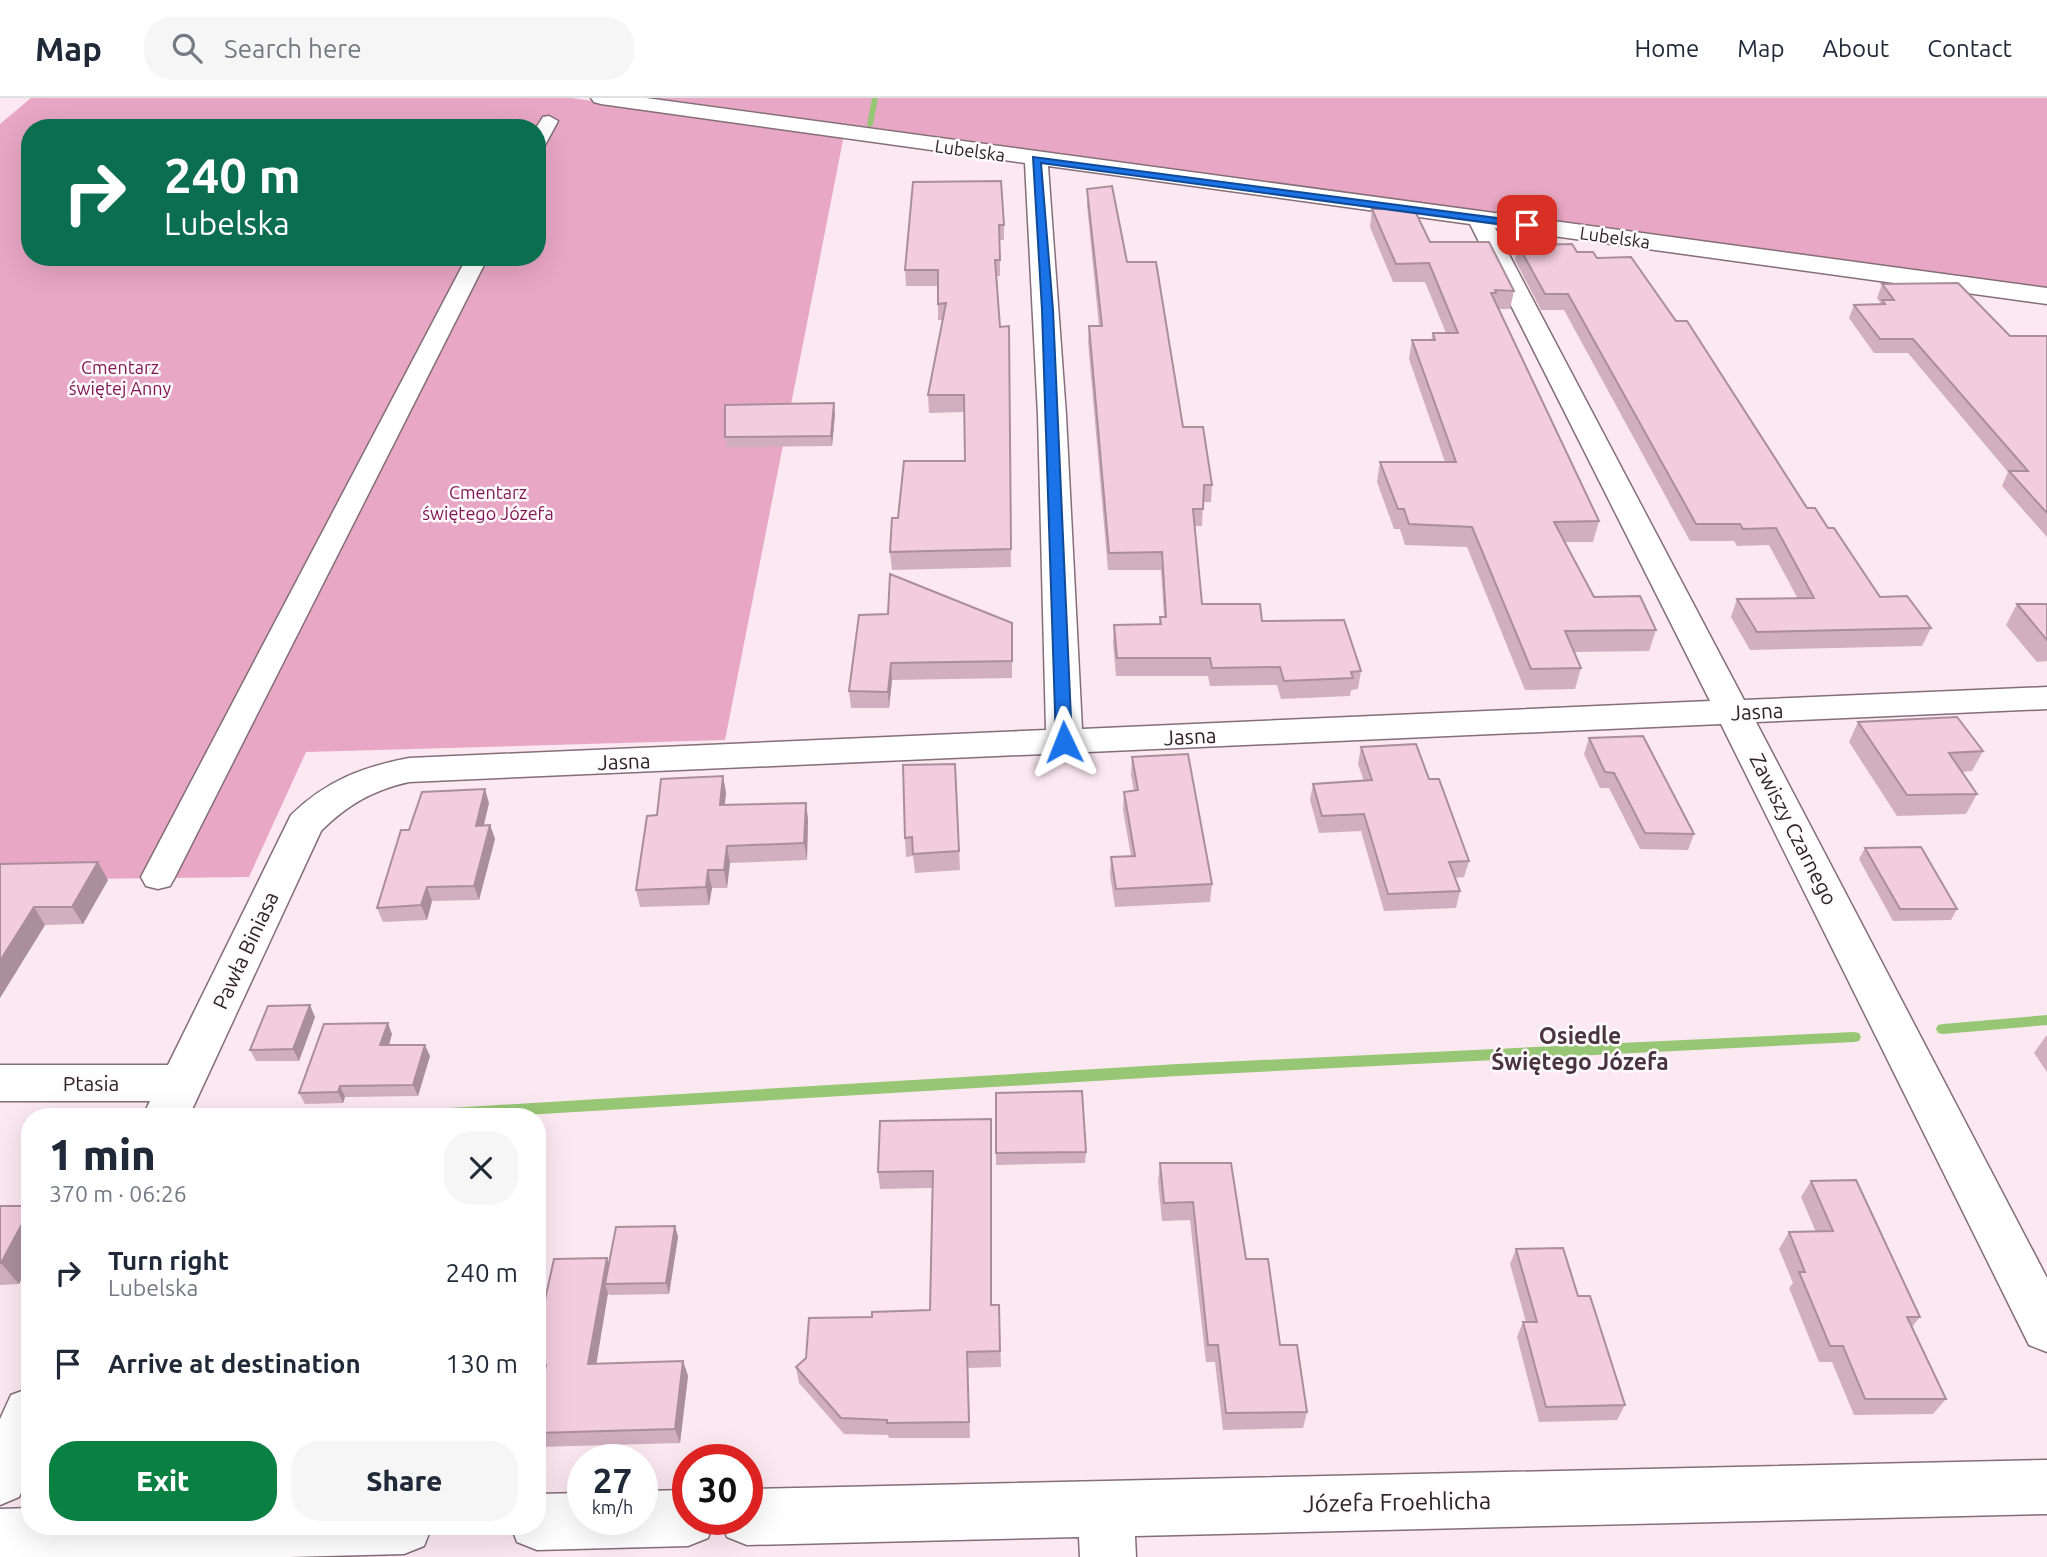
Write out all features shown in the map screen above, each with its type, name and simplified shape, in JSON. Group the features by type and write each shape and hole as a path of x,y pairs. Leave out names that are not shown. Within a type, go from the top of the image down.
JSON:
{"street":[{"name":"Lubelska","path":"601,98 2011,291 2043,307"},
{"path":"546,126 549,121"},
{"path":"1037,159 1052,402 1064,742"},
{"name":"Zawiszy Czarnego","path":"1479,219 1734,712 2047,1329"},
{"path":"158,877 473,266"},
{"name":"Jasna","path":"338,793 360,781 409,770 2047,698"},
{"name":"Pawła Biniasa","path":"174,1100 305,824 338,793"},
{"name":"Ptasia","path":"0,1083 174,1100"},
{"path":"0,1478 21,1432"},
{"name":"Józefa Froehlicha","path":"763,1518 1106,1532 2047,1488"},
{"path":"546,1522 672,1518"},
{"path":"0,1537 73,1535"}],"green space":[{"name":"Cmentarz świętego Józefa","path":"31,98 571,98 844,135 725,740 306,752 249,877 0,880 0,124"},
{"path":"656,98 2047,98 2047,288"}],"building":[{"path":"1001,181 1004,225 999,225 1000,260 995,260 1000,327 1009,326 1011,549 890,552 892,518 898,518 904,461 965,461 964,395 928,395 946,303 938,304 938,270 905,270 913,182"},
{"path":"1112,186 1127,262 1156,262 1183,427 1203,427 1212,485 1204,485 1203,509 1193,509 1202,604 1260,604 1262,621 1344,620 1361,671 1351,672 1353,678 1284,681 1280,667 1212,668 1210,658 1117,658 1114,625 1161,624 1160,617 1166,617 1162,552 1109,553 1089,326 1102,326 1087,189"},
{"path":"1372,209 1414,209 1430,242 1489,242 1514,291 1495,290 1496,293 1491,293 1599,521 1554,522 1594,597 1640,596 1656,630 1565,631 1581,668 1531,669 1472,527 1409,524 1404,509 1398,509 1380,462 1456,462 1412,340 1435,340 1433,333 1458,333 1429,263 1396,264"},
{"path":"1572,244 1577,252 1593,252 1597,258 1631,257 1676,321 1687,321 1807,508 1815,508 1828,528 1834,528 1880,597 1907,596 1931,628 1757,632 1737,599 1814,598 1776,528 1743,529 1740,524 1696,524 1568,294 1545,294 1518,245"},
{"path":"1958,283 2010,336 2047,336 2047,513 2009,471 2028,471 1913,339 1880,339 1854,305 1885,304 1882,300 1894,300 1882,284"},
{"path":"834,403 831,436 725,437 725,405"},
{"path":"890,574 1012,623 1012,661 891,663 888,692 849,691 859,615 888,614"},
{"path":"2017,604 2047,604 2047,640"},
{"path":"1957,717 1983,751 1949,753 1977,794 1907,795 1858,722"},
{"path":"1643,736 1694,834 1645,833 1614,773 1605,772 1589,738"},
{"path":"1416,744 1429,779 1439,779 1469,861 1449,862 1460,891 1388,894 1364,814 1322,816 1313,784 1372,780 1361,747"},
{"path":"1188,754 1212,884 1116,889 1111,857 1135,856 1124,792 1138,790 1132,757"},
{"path":"955,764 959,851 913,854 912,837 905,838 903,765"},
{"path":"723,776 720,805 806,803 804,843 727,846 724,870 708,870 706,887 636,890 647,816 657,815 661,779"},
{"path":"485,789 476,826 490,825 474,886 427,887 421,905 377,908 401,830 409,830 422,792"},
{"path":"1921,847 1957,909 1900,909 1865,848"},
{"path":"98,862 72,907 34,907 0,961 0,864"},
{"path":"310,1005 293,1049 250,1050 268,1006"},
{"path":"388,1023 380,1045 425,1045 413,1085 340,1086 338,1092 299,1093 324,1024"},
{"path":"1082,1091 1086,1152 996,1153 996,1093"},
{"path":"991,1119 991,1305 999,1305 1000,1351 967,1352 969,1422 887,1423 887,1420 841,1418 796,1367 806,1358 809,1318 872,1317 872,1312 930,1310 933,1171 878,1172 880,1121"},
{"path":"1160,1163 1231,1163 1246,1259 1268,1259 1280,1345 1297,1345 1307,1412 1226,1413 1218,1345 1208,1345 1193,1202 1164,1203"},
{"path":"1856,1180 1920,1317 1907,1317 1946,1399 1865,1399 1843,1346 1830,1346 1799,1272 1805,1272 1789,1232 1833,1231 1811,1181"},
{"path":"0,1206 21,1206 21,1226 0,1263"},
{"path":"675,1226 666,1283 605,1284 616,1227"},
{"path":"1563,1248 1578,1296 1590,1296 1625,1405 1546,1407 1523,1322 1537,1322 1516,1249"},
{"path":"607,1258 588,1364 683,1361 675,1429 546,1433 546,1295 554,1259"}],"waterway":[{"path":"870,125 875,98"},
{"path":"1943,1029 2047,1020"},
{"path":"546,1108 1178,1070 1854,1037"}],"district":[{"name":"Osiedle Świętego Józefa","path":"1580,1048"}],"route":[{"path":"1064,742 1052,415 1037,159 1527,225"}],"park label":[{"name":"Cmentarz świętej Anny","path":"120,377"}]}
